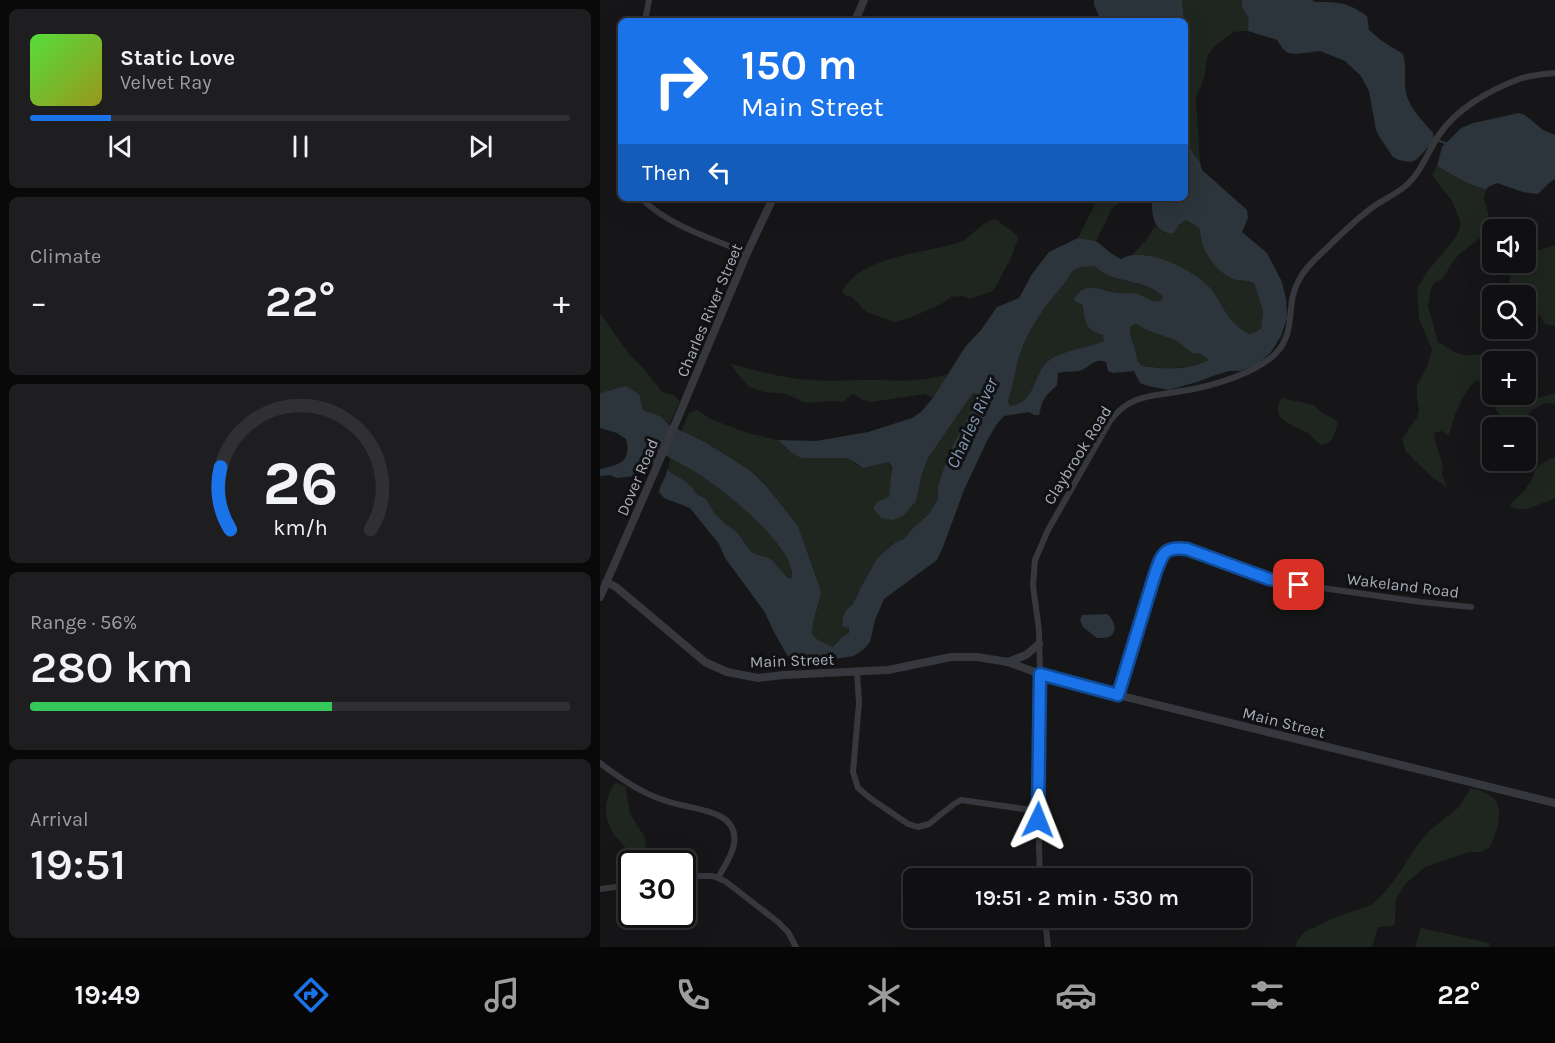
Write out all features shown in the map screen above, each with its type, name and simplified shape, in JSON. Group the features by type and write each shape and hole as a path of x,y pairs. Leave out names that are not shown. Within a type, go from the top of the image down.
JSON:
{"street":[{"path":"646,18 649,0"},
{"path":"856,18 864,0"},
{"name":"Claybrook Road","path":"1040,868 1040,674 1039,630 1033,586 1035,560 1066,496 1116,412 1124,405 1143,398 1185,391 1218,382 1244,374 1267,362 1278,352 1287,338 1293,297 1299,280 1347,226 1410,181 1423,165 1436,139 1452,119 1492,91 1521,78 1555,73"},
{"path":"644,201 665,217 747,253"},
{"name":"Charles River Street","path":"671,433 747,253 772,201"},
{"name":"Dover Road","path":"600,597 603,580 671,433"},
{"name":"Wakeland Road","path":"1118,695 1161,557 1167,551 1175,548 1187,549 1269,579 1287,583 1471,607"},
{"name":"Main Street","path":"603,580 616,587 705,662 727,672 758,678 888,670 951,657 977,657 1008,662 1040,674 1118,695 1555,803"},
{"path":"1008,662 1026,655 1039,644"},
{"path":"857,671 859,703 853,772 856,785 863,794 908,824 918,827 929,824 961,800 1038,811"},
{"path":"600,763 622,780 651,796 719,815 727,822 733,834 734,845 718,878"},
{"path":"696,875 718,878 732,885 778,922 788,932 796,947"},
{"path":"600,889 618,887"},
{"path":"1046,928 1048,947"}],"shaded area":[{"path":"1182,0 1242,0 1242,7 1248,19 1248,31 1234,32 1215,46 1208,55 1204,78 1196,98 1200,162 1188,146 1188,18 1184,18"},
{"path":"1437,166 1465,182 1486,190 1484,199 1488,219 1482,219 1482,237 1456,257 1442,279 1434,283 1428,306 1438,342 1454,352 1482,355 1482,382 1475,381 1466,393 1458,407 1449,436 1442,431 1434,435 1443,465 1442,475 1447,487 1433,478 1406,452 1402,440 1417,418 1419,409 1417,385 1428,364 1432,349 1419,319 1417,289 1427,272 1456,237 1461,224 1452,201 1432,175"},
{"path":"1096,201 1122,201 1112,209 1096,241 1078,238"},
{"path":"995,219 1016,234 1018,239 1010,260 993,291 970,299 963,296 951,297 912,317 895,322 866,312 852,297 842,292 863,270 895,258 960,242 985,223"},
{"path":"1186,220 1199,228 1207,255 1240,281 1248,279 1254,283 1263,311 1261,328 1256,332 1249,334 1236,326 1223,310 1146,255 1132,255 1155,226 1165,233 1174,233"},
{"path":"1555,245 1555,326 1546,324 1536,311 1536,285 1510,285 1509,283 1512,273 1536,273 1536,252"},
{"path":"1082,266 1094,266 1111,276 1156,291 1163,297 1162,300 1152,301 1140,294 1117,294 1106,290 1082,304 1089,328 1104,335 1104,341 1051,359 1045,364 1026,399 1010,406 1008,401 1019,357 1035,323 1074,270"},
{"path":"600,313 630,355 662,392 673,395 680,401 669,425 660,416 643,410 641,402 606,392 600,393"},
{"path":"1137,324 1177,341 1192,353 1201,354 1210,360 1176,368 1142,366 1137,360 1130,331 1130,327"},
{"path":"731,364 782,376 818,380 910,380 929,379 947,374 933,398 925,394 871,402 853,394 843,402 806,403 786,394 764,392 749,387"},
{"path":"973,393 977,393 978,397 938,486 938,499 928,515 904,539 896,542 878,557 853,604 847,609 849,634 842,637 833,647 818,640 812,634 821,591 798,526 768,488 751,471 705,442 681,431 689,413 697,410 711,419 747,433 778,440 791,452 830,458 847,458 858,466 889,462 891,485 889,497 873,508 921,477 928,458"},
{"path":"1555,393 1555,404 1545,403 1524,417 1502,417 1495,405 1509,407 1536,405 1536,399"},
{"path":"1282,398 1313,405 1336,420 1338,423 1329,443 1321,445 1308,433 1284,420 1278,411"},
{"path":"1555,457 1555,498 1526,509 1510,506 1528,486 1537,469 1544,462"},
{"path":"670,458 703,476 759,523 784,553 791,567 791,579 772,560 751,552 737,532 715,514 706,499 698,495 685,481 667,470"},
{"path":"614,784 625,786 630,813 645,837 646,850 628,850 612,831 606,808"},
{"path":"1470,789 1480,790 1489,795 1498,805 1499,820 1489,848 1481,852 1469,852 1425,867 1406,883 1396,899 1395,924 1378,927 1372,947 1296,947 1297,941 1304,932 1371,905 1384,893 1430,830 1458,808"},
{"path":"1421,928 1490,943 1489,947 1415,947"}],"water":[{"path":"1094,0 1182,0 1184,18 1100,18"},
{"path":"1242,0 1312,0 1337,3 1348,5 1367,16 1369,30 1403,54 1408,98 1414,110 1433,133 1432,143 1416,160 1410,162 1393,157 1376,130 1369,91 1361,76 1345,61 1320,51 1288,53 1277,40 1248,31 1248,17 1242,7"},
{"path":"1519,113 1525,115 1543,130 1555,135 1555,179 1538,194 1523,192 1497,183 1486,190 1465,182 1437,166 1442,147 1461,128 1473,123"},
{"name":"Charles River","path":"1188,146 1200,162 1202,170 1247,210 1248,218 1242,232 1267,253 1282,282 1287,318 1281,336 1271,352 1257,365 1240,371 1229,371 1169,390 1140,383 1134,371 1113,373 1108,371 1106,362 1102,361 1095,362 1083,370 1058,373 1057,385 1046,396 1039,415 1029,412 1004,416 996,425 964,490 937,560 884,599 875,620 870,642 854,656 808,661 794,660 787,655 764,611 725,558 719,544 690,508 664,498 659,492 667,470 685,481 698,495 706,499 715,514 737,532 751,552 772,560 791,579 791,567 784,553 772,538 741,506 711,482 663,454 649,468 635,476 617,478 610,475 600,476 600,469 618,464 625,458 627,447 626,439 617,433 600,428 600,393 626,386 639,394 643,410 660,416 669,425 705,442 751,471 768,488 798,526 821,591 812,634 818,640 833,647 849,633 849,628 842,626 843,617 853,604 878,557 896,542 904,539 928,515 938,499 938,486 950,451 978,397 973,393 928,458 916,501 903,516 892,520 881,518 873,508 877,502 889,497 892,467 889,462 863,468 847,458 801,458 778,440 816,441 868,432 912,418 921,412 933,398 965,347 981,330 997,307 1019,298 1032,274 1049,252 1078,238 1096,241 1121,259 1131,255 1144,255 1175,264 1195,275 1210,288 1226,313 1241,329 1249,334 1261,328 1263,311 1254,283 1234,279 1218,269 1205,251 1199,228 1186,220 1174,233 1167,233 1158,227 1152,210 1152,201 1188,201","holes":["1094,266 1102,272 1148,287 1163,297 1162,300 1153,301 1138,294 1117,293 1094,288 1078,293 1074,299 1082,304 1089,328 1103,335 1104,341 1051,359 1045,364 1026,399 1010,406 1008,401 1019,357 1035,323 1048,304 1072,272 1079,267","1136,324 1177,341 1192,353 1201,354 1209,360 1176,368 1142,366 1137,360 1130,327"]},
{"path":"1107,614 1112,619 1115,629 1108,637 1097,638 1083,627 1080,620 1082,615"}],"waterway":[{"path":"1437,140 1448,144"}],"route":[{"path":"1038,820 1040,674 1118,695 1155,574 1161,557 1167,551 1175,548 1187,549 1269,579 1299,585"}]}
